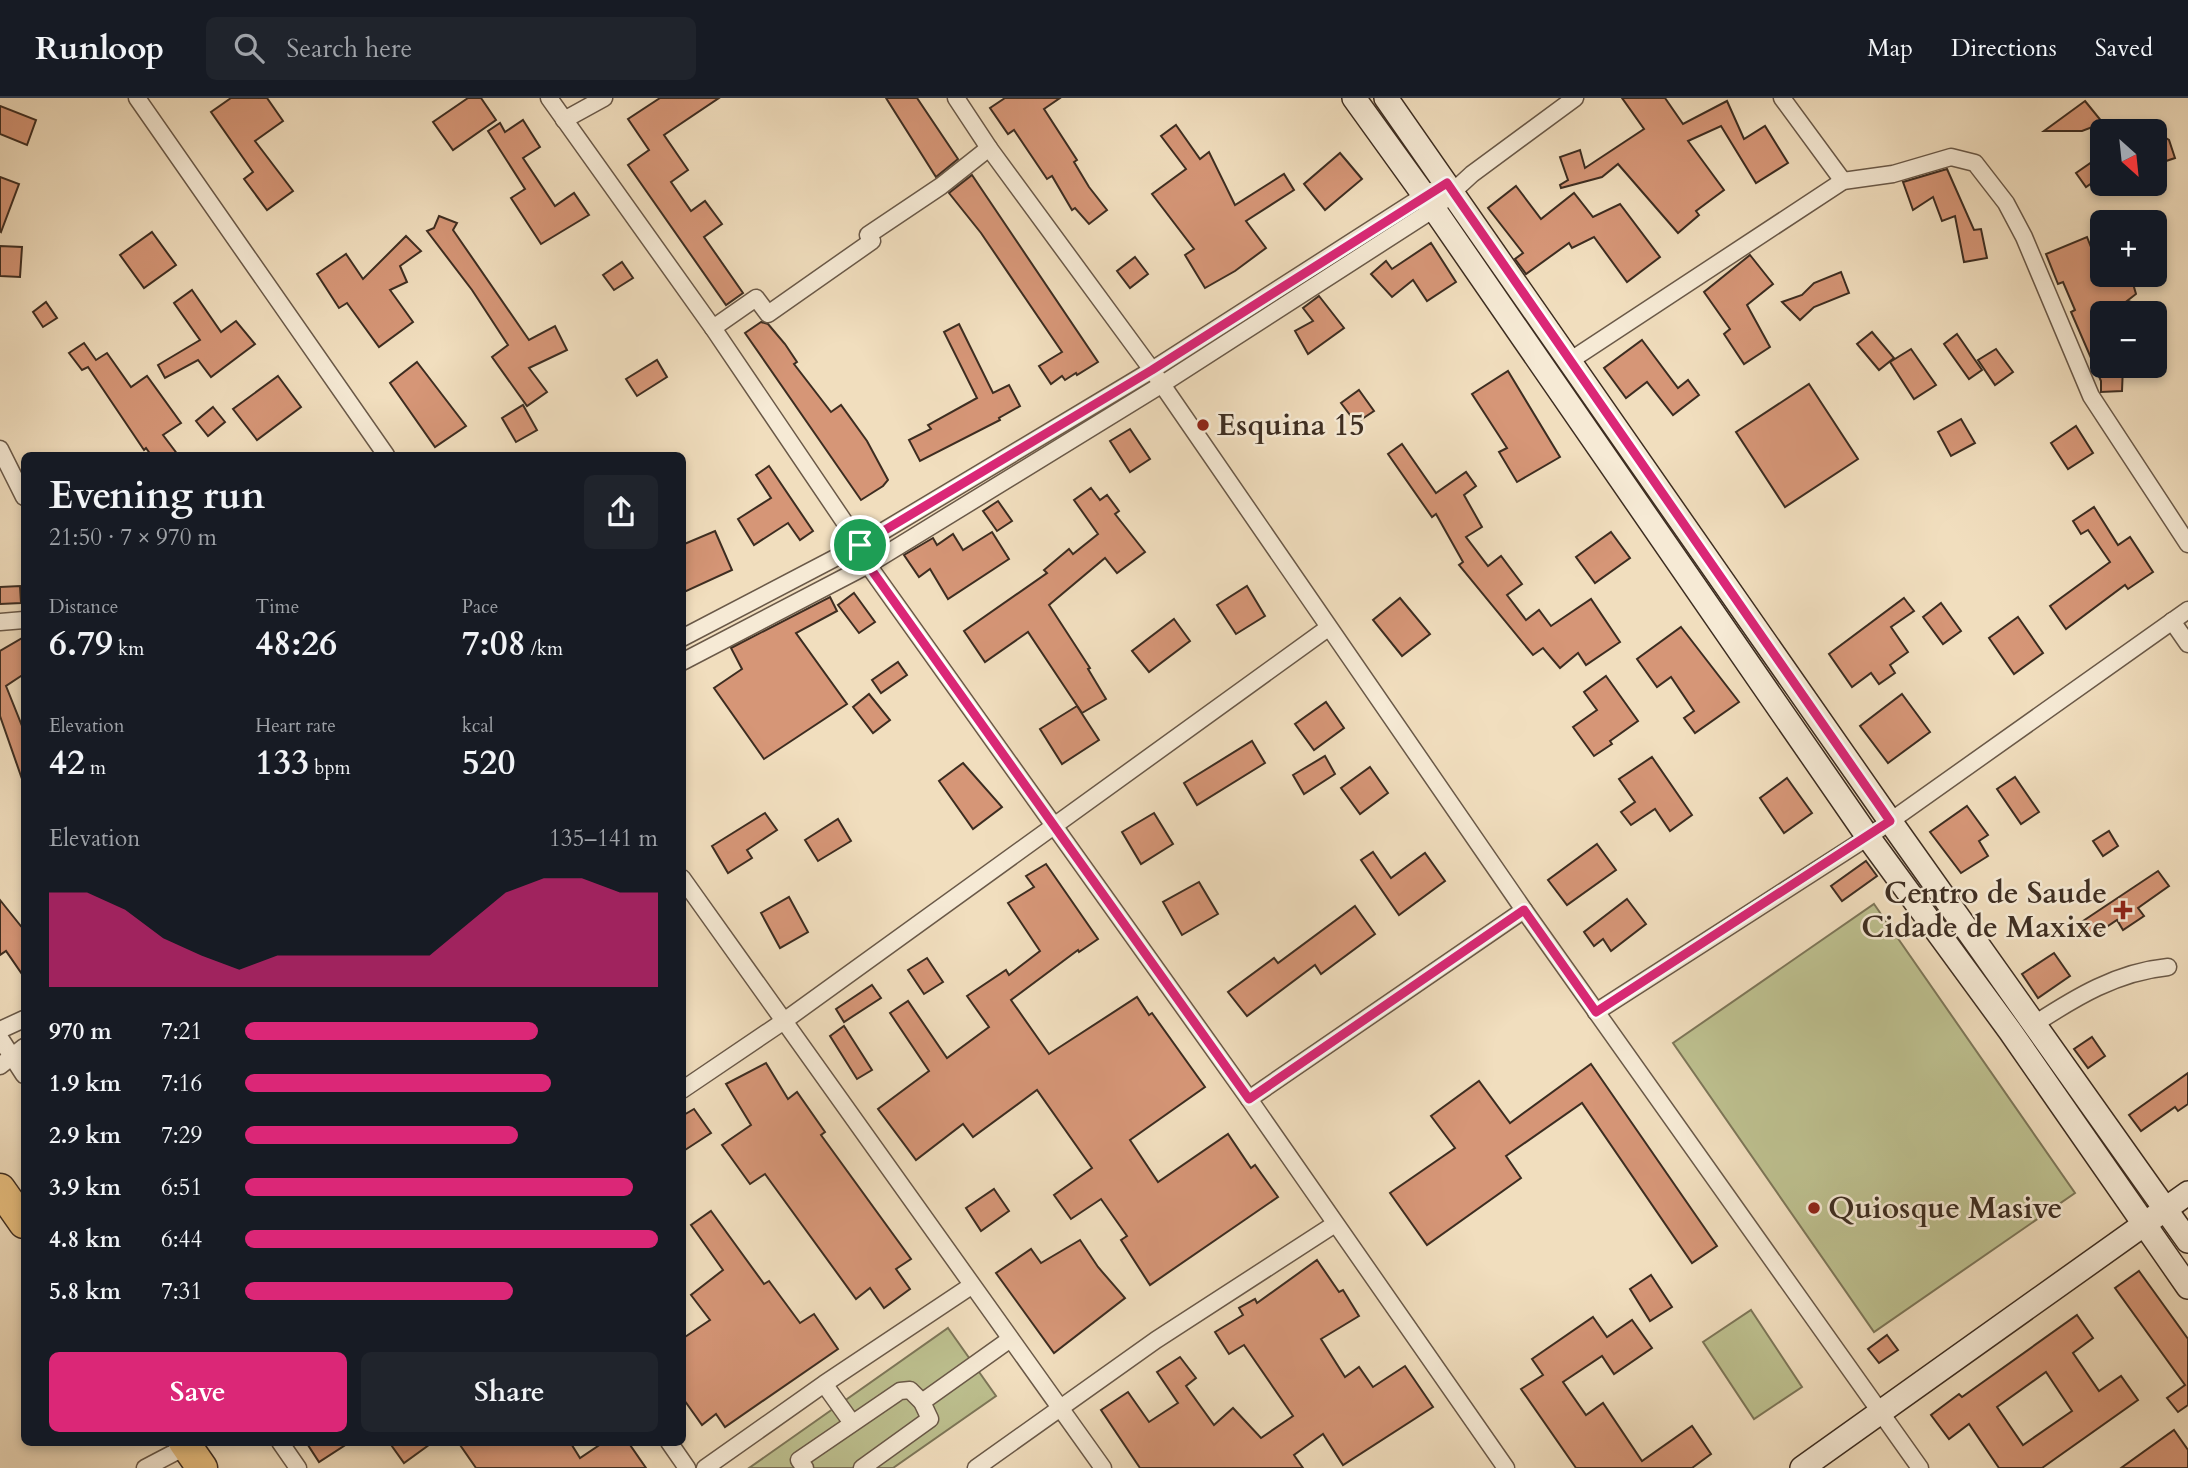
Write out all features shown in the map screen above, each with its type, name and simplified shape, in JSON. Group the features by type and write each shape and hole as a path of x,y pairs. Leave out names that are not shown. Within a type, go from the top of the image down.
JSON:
{"highway":[{"path":"0,1189 21,1219"}],"street":[{"path":"137,98 384,452"},
{"path":"549,98 713,328 860,545 868,565 1056,825 1506,1468"},
{"path":"564,120 604,98"},
{"path":"956,98 989,148 1152,370 1524,910 1920,1468"},
{"path":"1354,98 1429,202 1868,837 2010,1031 2188,1287"},
{"path":"1386,98 1890,821 2188,1241"},
{"path":"686,660 868,565 1161,384 1472,174 1576,98"},
{"path":"1782,98 1843,181"},
{"path":"713,328 756,298 768,314 872,241 868,235 941,186 989,148"},
{"path":"1568,362 1843,181 1893,174 1951,157 1975,163 2006,203 2024,237 2091,396 2188,544"},
{"path":"686,636 860,545 1429,202"},
{"path":"0,449 21,491"},
{"path":"1596,1012 1868,837 2188,610"},
{"path":"0,622 21,620"},
{"path":"2172,621 2188,644"},
{"path":"686,1087 785,1021 1328,628"},
{"path":"686,884 1009,1340 1062,1408 1103,1468"},
{"path":"1249,1099 1524,910"},
{"path":"2033,1024 2111,980 2140,970 2168,967"},
{"path":"0,1030 21,1020"},
{"path":"0,1038 12,1056"},
{"path":"1802,1468 2188,1194"},
{"path":"976,1468 1157,1340 1335,1224"},
{"path":"705,1468 824,1384 971,1286"},
{"path":"922,1402 1009,1340"},
{"path":"827,1388 852,1423"},
{"path":"805,1468 799,1460 852,1423 905,1389 915,1393 930,1419 879,1463 862,1468"},
{"path":"283,1446 298,1468"},
{"path":"672,1446 687,1468"},
{"path":"145,1468 195,1451"}],"green space":[{"path":"1874,904 2075,1193 1874,1332 1673,1043"},
{"path":"1751,1310 1802,1387 1754,1419 1703,1342"},
{"path":"948,1328 996,1396 893,1468 749,1468"}],"building":[{"path":"231,98 267,98 283,121 255,141 293,191 267,210 244,179 253,172 211,112"},
{"path":"468,98 481,98 496,120 453,150 433,122"},
{"path":"660,98 719,98 664,135 688,170 671,182 691,211 705,201 722,224 704,237 743,293 726,305 628,165 649,150 628,119"},
{"path":"886,98 917,98 958,159 936,177"},
{"path":"1005,98 1060,98 1044,109 1077,160 1074,162 1089,187 1107,210 1089,224 1075,208 1072,210 1052,176 1047,179 1014,130 1008,134 990,108"},
{"path":"1622,98 1665,98 1683,124 1727,101 1744,139 1765,126 1788,163 1756,183 1721,126 1688,141 1724,190 1696,211 1699,215 1678,233 1618,164 1602,177 1561,188 1560,185 1568,180 1560,157 1580,150 1585,168 1644,129"},
{"path":"2085,101 2100,119 2090,119 2090,128 2082,131 2044,131"},
{"path":"0,106 36,120 27,145 0,134"},
{"path":"523,120 540,147 523,158 555,206 574,193 589,215 541,244 511,198 525,189 488,131 500,123 505,132"},
{"path":"1176,125 1200,159 1209,152 1235,205 1284,174 1294,190 1246,221 1266,248 1235,271 1205,288 1185,255 1194,249 1152,194 1186,169 1161,136"},
{"path":"2167,139 2169,140 2175,158 2167,161"},
{"path":"1340,153 1362,179 1325,210 1304,184"},
{"path":"2090,163 2090,184 2086,187 2076,173"},
{"path":"1947,169 1974,230 1981,229 1987,258 1964,262 1955,216 1942,221 1933,197 1913,210 1903,182"},
{"path":"972,175 1098,362 1077,375 1076,373 1065,380 1062,376 1051,384 1039,366 1062,352 981,233 949,193"},
{"path":"0,177 19,184 1,232 0,231"},
{"path":"1516,186 1541,219 1574,193 1593,217 1620,204 1660,257 1627,282 1594,237 1572,248 1569,243 1526,274 1515,259 1523,253 1488,208"},
{"path":"439,216 457,223 453,230 529,340 555,326 567,350 529,368 547,392 527,406 492,357 508,345 472,290 427,231 434,228"},
{"path":"152,232 176,265 144,288 120,255"},
{"path":"406,236 421,251 400,266 407,282 390,290 413,322 379,347 347,303 339,308 317,274 346,254 363,279"},
{"path":"2087,237 2090,245 2090,287 2134,287 2136,294 2127,301 2090,301 2090,356 2071,312 2075,310 2063,282 2058,284 2046,254"},
{"path":"1431,243 1456,282 1427,301 1413,280 1392,297 1371,274 1386,261 1392,269"},
{"path":"0,246 22,247 20,277 0,276"},
{"path":"1750,255 1773,284 1747,305 1770,347 1744,364 1724,334 1730,329 1704,292"},
{"path":"1135,257 1148,274 1130,288 1117,271"},
{"path":"622,262 633,278 614,290 603,275"},
{"path":"1841,272 1849,293 1814,307 1800,320 1782,302 1802,295 1814,283"},
{"path":"192,290 221,332 236,321 255,344 211,377 198,360 165,378 158,365 200,340 174,303"},
{"path":"1319,296 1344,328 1308,354 1295,331 1313,321 1303,308"},
{"path":"46,302 57,318 43,327 33,312"},
{"path":"761,322 768,324 785,344 797,362 794,364 831,412 841,405 867,441 888,480 883,486 861,500 745,333"},
{"path":"959,324 993,393 1009,385 1020,406 999,418 1000,420 920,461 909,440 931,429 928,425 977,398 944,332"},
{"path":"1872,332 1894,358 1879,370 1857,344"},
{"path":"1957,334 1982,370 1969,379 1944,344"},
{"path":"1642,340 1678,388 1688,380 1699,395 1673,415 1647,382 1626,398 1604,368"},
{"path":"84,343 96,360 107,353 131,387 147,376 181,423 163,435 176,452 149,452 146,448 144,450 88,367 82,370 69,353"},
{"path":"1911,349 1936,385 1914,399 1890,362"},
{"path":"1996,349 2013,372 1995,385 1978,360"},
{"path":"657,360 667,377 637,396 626,379"},
{"path":"417,362 466,426 435,447 390,383"},
{"path":"1508,371 1560,457 1517,482 1499,452 1507,448 1472,394"},
{"path":"278,376 301,407 257,440 233,409"},
{"path":"2100,378 2123,378 2122,391 2101,392"},
{"path":"1809,384 1858,459 1785,507 1736,432"},
{"path":"1359,390 1374,411 1356,423 1341,403"},
{"path":"523,405 537,430 516,442 502,418"},
{"path":"213,407 225,422 208,436 196,421"},
{"path":"1961,419 1975,443 1951,456 1938,432"},
{"path":"2076,426 2093,453 2068,469 2051,443"},
{"path":"1130,429 1150,459 1130,472 1110,441"},
{"path":"1402,444 1436,493 1466,472 1476,486 1464,495 1482,527 1466,537 1488,566 1501,556 1522,584 1507,595 1526,620 1539,610 1551,626 1591,599 1620,642 1586,665 1578,653 1560,668 1543,648 1533,655 1459,565 1463,562 1436,514 1432,517 1388,454"},
{"path":"769,466 813,531 800,540 788,523 754,545 738,519 771,498 756,475"},
{"path":"1091,488 1100,500 1107,495 1119,511 1115,514 1145,552 1117,573 1105,558 1049,605 1090,668 1088,669 1106,699 1082,713 1028,632 985,662 964,631 1047,573 1044,570 1069,549 1073,554 1098,534 1074,500"},
{"path":"998,501 1012,521 997,531 983,511"},
{"path":"2094,507 2118,545 2130,537 2153,572 2128,589 2125,585 2066,629 2050,606 2110,562 2088,530 2081,534 2073,521"},
{"path":"715,531 732,570 686,591 686,543"},
{"path":"992,532 1009,559 948,599 930,569 919,577 904,555 933,538 937,545 953,534 963,550"},
{"path":"1611,532 1630,558 1595,583 1576,557"},
{"path":"20,586 21,603 0,604 0,587"},
{"path":"1247,586 1265,616 1236,634 1217,605"},
{"path":"854,593 875,622 859,633 838,605"},
{"path":"830,597 837,611 796,633 847,704 764,759 714,688 742,669 731,648"},
{"path":"1400,598 1430,634 1402,656 1373,620"},
{"path":"1904,598 1914,611 1891,627 1908,652 1890,665 1895,673 1879,684 1871,673 1852,687 1829,654"},
{"path":"1941,603 1961,631 1943,644 1923,617"},
{"path":"2018,617 2043,653 2014,674 1989,638"},
{"path":"1174,619 1190,641 1149,672 1132,651"},
{"path":"1681,627 1739,702 1695,733 1684,718 1694,711 1671,677 1657,687 1637,659"},
{"path":"21,639 21,676 6,686 21,724 21,776 0,716 0,651"},
{"path":"898,662 907,675 881,693 872,680"},
{"path":"1606,676 1638,721 1594,756 1573,727 1597,710 1584,692"},
{"path":"869,694 890,720 873,733 853,707"},
{"path":"1902,694 1930,732 1888,763 1860,726"},
{"path":"1326,702 1344,728 1314,750 1295,724"},
{"path":"1077,706 1099,740 1062,764 1040,729"},
{"path":"1252,741 1265,763 1197,805 1184,783"},
{"path":"1325,756 1335,774 1304,794 1293,775"},
{"path":"1652,757 1692,815 1670,831 1655,809 1631,825 1621,812 1635,802 1619,779"},
{"path":"963,763 1002,807 973,829 939,781"},
{"path":"1370,767 1388,793 1360,814 1341,788"},
{"path":"2015,777 2039,812 2021,824 1997,789"},
{"path":"1787,778 1812,813 1784,833 1760,798"},
{"path":"1967,806 1988,835 1979,841 1988,856 1961,873 1930,832"},
{"path":"765,813 777,830 747,850 752,858 728,873 712,846"},
{"path":"1154,813 1173,844 1141,864 1122,832"},
{"path":"838,819 851,841 818,861 805,840"},
{"path":"2109,831 2118,846 2103,856 2093,841"},
{"path":"1597,844 1616,870 1567,905 1548,880"},
{"path":"1373,852 1391,878 1425,853 1445,881 1399,915 1361,860"},
{"path":"1866,861 1877,876 1842,901 1831,886"},
{"path":"1046,864 1098,939 1079,952 1078,950 1011,1000 1049,1054 1137,997 1149,1015 1152,1013 1205,1087 1130,1140 1158,1182 1228,1134 1251,1168 1255,1165 1278,1197 1150,1285 1121,1240 1127,1236 1101,1199 1071,1219 1054,1195 1092,1168 1037,1090 973,1137 963,1124 916,1160 878,1109 929,1071 890,1013 908,1001 947,1058 989,1027 967,996 1006,970 1009,975 1040,951 1008,903 1034,887 1026,876"},
{"path":"2158,871 2169,886 2138,908 2144,916 2123,930 2117,920 2090,938 2080,923"},
{"path":"1199,882 1218,914 1182,935 1163,902"},
{"path":"789,897 808,932 780,948 761,913"},
{"path":"1627,899 1646,924 1611,951 1603,939 1594,946 1584,932"},
{"path":"0,900 21,926 21,973 6,951 0,955"},
{"path":"1355,906 1375,934 1321,974 1315,965 1247,1016 1228,992 1274,958 1278,963"},
{"path":"2054,953 2070,976 2038,998 2022,974"},
{"path":"927,958 943,982 924,994 908,970"},
{"path":"872,985 881,998 844,1022 836,1009"},
{"path":"844,1026 872,1070 857,1079 830,1036"},
{"path":"2092,1037 2105,1056 2088,1068 2074,1049"},
{"path":"766,1063 788,1099 797,1092 825,1132 821,1135 911,1259 896,1269 910,1289 884,1308 870,1288 856,1299 765,1174 750,1184 722,1145 751,1125 726,1084"},
{"path":"1591,1064 1717,1246 1692,1263 1582,1103 1506,1156 1521,1178 1427,1245 1390,1193 1455,1148 1431,1116 1479,1081 1510,1123"},
{"path":"2188,1073 2188,1104 2178,1111 2175,1107 2141,1131 2129,1115"},
{"path":"694,1109 711,1133 686,1149 686,1114"},
{"path":"994,1189 1009,1211 981,1231 966,1208"},
{"path":"711,1211 764,1284 769,1281 800,1323 814,1314 838,1349 725,1427 716,1414 702,1425 686,1403 686,1336 710,1320 691,1295 723,1270 691,1225"},
{"path":"1080,1240 1098,1267 1125,1298 1054,1353 996,1273 1031,1249 1041,1263"},
{"path":"1317,1260 1339,1292 1343,1290 1359,1316 1321,1339 1345,1377 1359,1367 1373,1387 1405,1366 1433,1407 1343,1465 1323,1434 1294,1455 1303,1468 1140,1468 1101,1410 1128,1392 1149,1422 1178,1403 1157,1372 1180,1357 1196,1378 1186,1386 1214,1425 1233,1408 1261,1438 1293,1416 1244,1345 1229,1354 1215,1332 1243,1315 1239,1308 1255,1299 1257,1303"},
{"path":"2139,1271 2188,1339 2188,1405 2178,1412 2167,1398 2185,1385 2115,1288"},
{"path":"1651,1275 1672,1307 1650,1321 1630,1289"},
{"path":"2077,1315 2093,1338 2073,1353 2099,1391 2121,1376 2138,1400 2042,1468 1999,1468 1969,1424 1949,1439 1931,1415 1959,1394 1962,1397","holes":["2046,1372 2072,1411 2023,1445 1997,1407"]},
{"path":"1593,1317 1607,1337 1632,1320 1652,1348 1614,1374 1602,1356 1563,1382 1586,1415 1603,1403 1642,1461 1692,1426 1711,1454 1692,1468 1576,1468 1521,1389 1543,1375 1532,1359"},
{"path":"1887,1335 1898,1350 1879,1363 1868,1349"},
{"path":"2174,1430 2188,1450 2188,1468 2121,1468"},
{"path":"309,1446 344,1446 319,1462"},
{"path":"392,1446 427,1446 404,1463"},
{"path":"461,1446 572,1446 580,1458 598,1446 631,1446 646,1468 476,1468"}],"place":[{"name":"Esquina 15","path":"1203,425"},
{"name":"Centro de Saude Cidade de Maxixe","path":"2123,910"},
{"name":"Quiosque Masive","path":"1814,1208"}],"route":[{"path":"1447,183 1568,362 1890,821 1596,1012 1524,910 1249,1099 868,565 860,545 1152,370 1447,183"}]}
